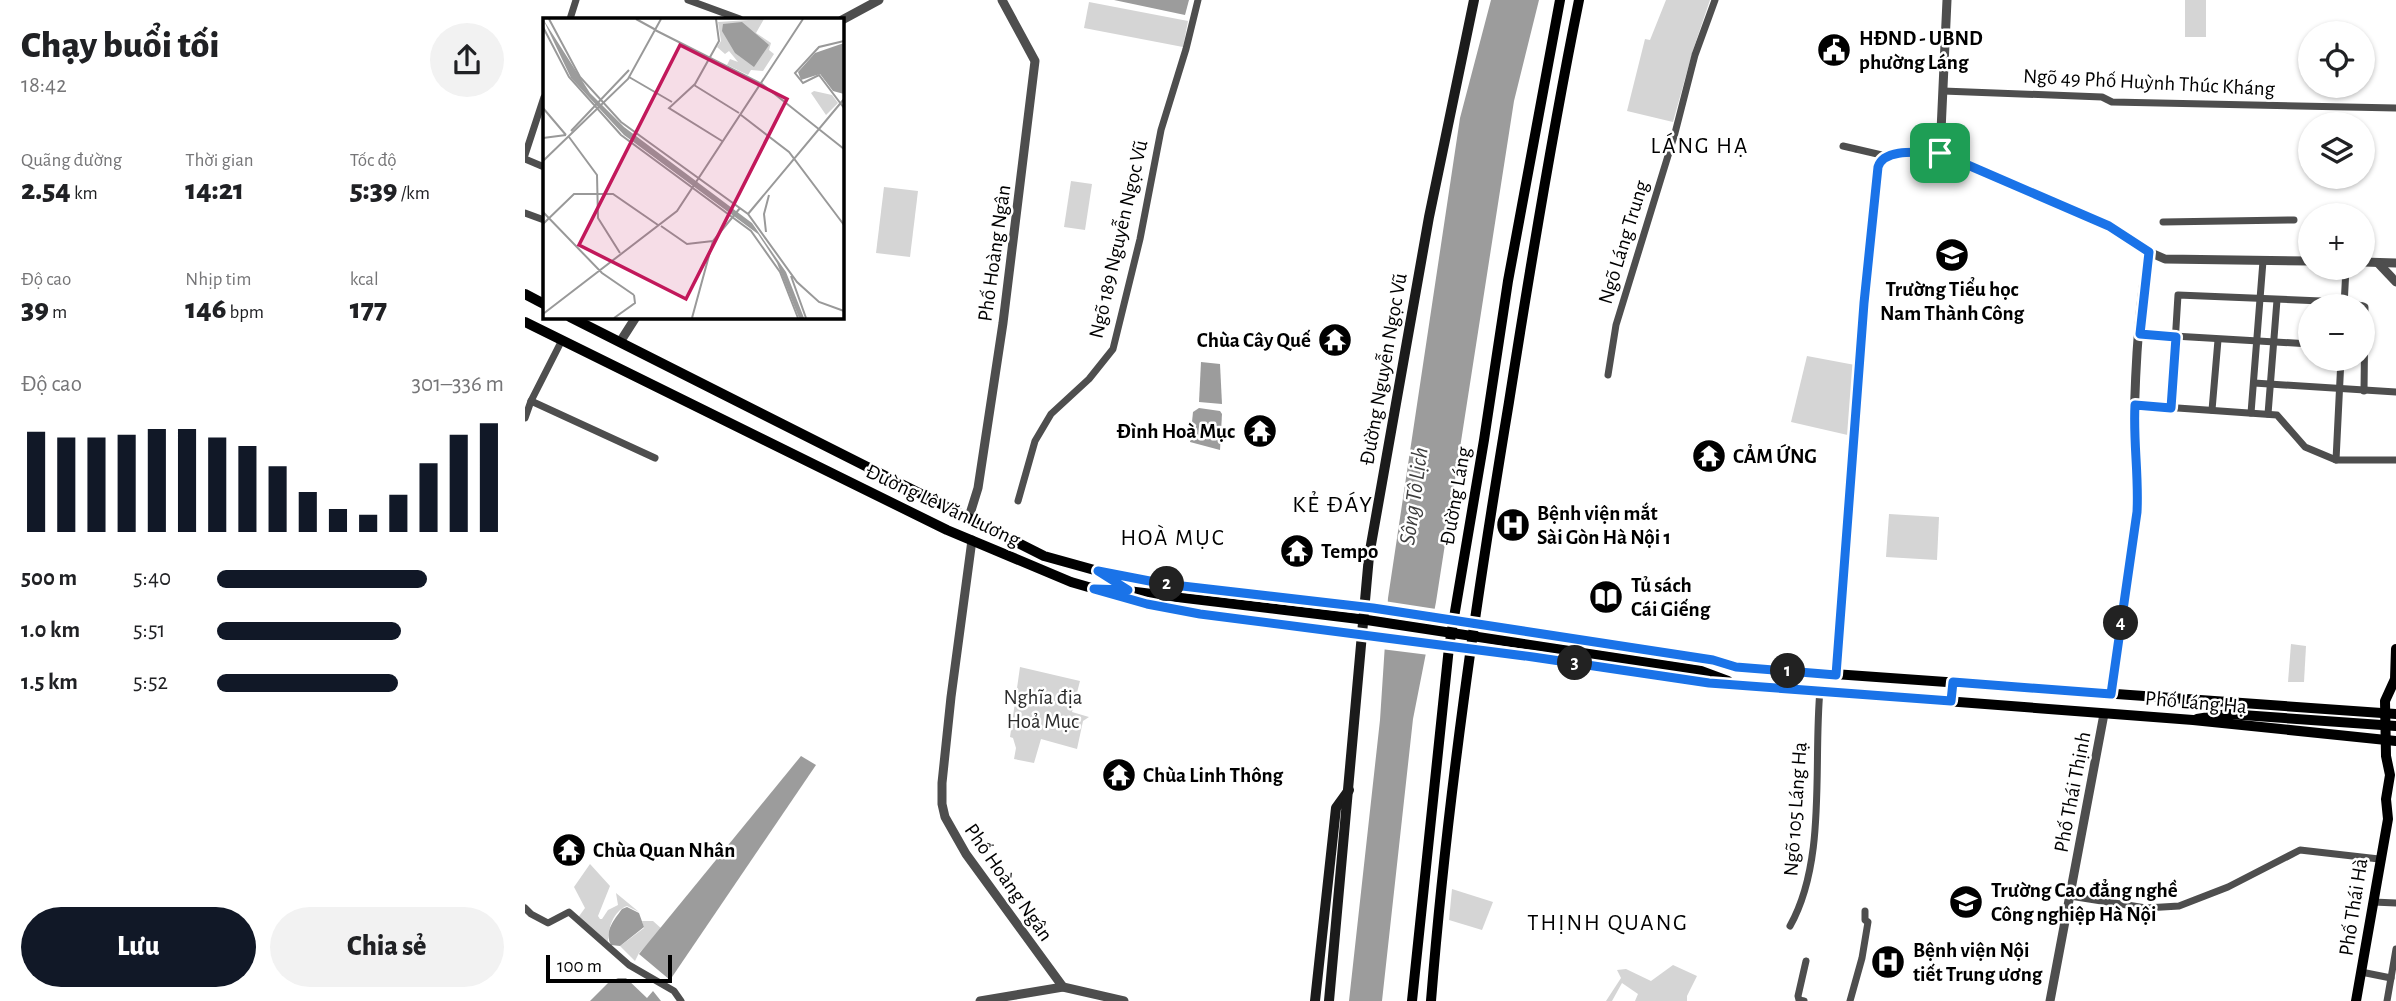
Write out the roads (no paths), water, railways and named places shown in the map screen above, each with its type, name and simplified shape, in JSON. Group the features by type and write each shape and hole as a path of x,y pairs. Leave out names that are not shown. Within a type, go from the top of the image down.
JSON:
{"main road":[{"name":"Đường Nguyễn Ngọc Vũ","path":"1329,1001 1369,556 1409,322 1474,0"},
{"name":"Đường Láng","path":"1412,1001 1449,647 1526,177 1560,0"},
{"name":"Đường Láng","path":"1431,1001 1469,650 1546,179 1579,0"},
{"path":"1526,177 1546,179"},
{"path":"525,294 543,303"},
{"name":"Đường Lê Văn Lương","path":"572,318 1044,556 1098,571 1165,584 1363,607 1453,621"},
{"name":"Đường Lê Văn Lương","path":"525,322 836,477 972,541 1094,589 1147,604 1195,613 1449,647"},
{"path":"699,408 707,385"},
{"path":"1098,571 1128,590"},
{"path":"1094,589 1128,590 1367,620 1701,671 1736,684"},
{"path":"1304,627 1307,601"},
{"name":"Phố Láng Hạ","path":"1453,621 1713,660 1736,667 2391,714"},
{"path":"1533,657 1537,635"},
{"name":"Phố Láng Hạ","path":"1449,647 1709,683 2193,720 2391,740"},
{"name":"Phố Thái Hà","path":"2356,1001 2388,819 2386,799 2391,714 2385,701 2395,679 2396,649"},
{"path":"1701,671 1736,667"},
{"path":"1951,701 1953,682"},
{"path":"2192,701 2205,708 2228,714"},
{"path":"2359,737 2360,712"},
{"path":"2193,720 2228,714 2396,726"},
{"name":"Đường Nguyễn Ngọc Vũ","path":"1315,1001 1336,808 1349,790"},
{"name":"Phố Thái Hà","path":"2388,819 2396,809"},
{"path":"1416,958 1434,960"}],"street":[{"path":"570,18 576,0"},
{"path":"688,0 737,18"},
{"path":"843,19 879,0"},
{"name":"Phố Hoàng Ngân","path":"969,517 978,488 1003,323 1035,61 1002,0"},
{"name":"Ngõ 189 Nguyễn Ngọc Vũ","path":"1018,501 1035,440 1051,414 1089,379 1113,349 1140,239 1161,130 1198,0"},
{"name":"Ngõ Láng Trung","path":"1608,375 1618,318 1675,132 1695,55 1715,0"},
{"path":"1940,153 1947,0"},
{"name":"Ngõ 49 Phố Huỳnh Thúc Kháng","path":"1943,91 2102,97 2112,102 2396,108"},
{"path":"543,99 525,157 543,166"},
{"path":"1843,146 1887,156 1940,153 2101,222 2165,259 2298,261"},
{"path":"1836,675 1868,265 1879,161 1887,156"},
{"path":"525,213 543,220"},
{"path":"2163,222 2294,220"},
{"path":"2111,694 2137,512 2135,405 2149,252"},
{"path":"2251,413 2263,261"},
{"path":"2375,263 2396,263"},
{"path":"2378,263 2396,282"},
{"path":"2171,408 2178,295 2298,301"},
{"path":"2268,415 2277,300"},
{"path":"620,342 635,318"},
{"path":"2140,334 2298,344"},
{"path":"525,418 562,340"},
{"path":"2212,411 2218,340"},
{"path":"2336,460 2340,371"},
{"path":"2364,371 2364,391"},
{"path":"2254,383 2396,392"},
{"path":"531,401 655,458"},
{"path":"2135,405 2277,415 2305,447 2336,460 2396,460"},
{"name":"Phố Hoàng Ngân","path":"972,541 941,783 942,804 948,825 966,854 1063,988"},
{"name":"Ngõ 105 Láng Hạ","path":"1790,926 1803,903 1811,863 1821,690"},
{"name":"Phố Thái Thịnh","path":"2050,1001 2104,714"},
{"path":"2070,896 2146,908 2179,906 2228,887 2300,850 2379,859"},
{"path":"2373,902 2396,903"},
{"path":"525,908 548,923 569,912 629,965 674,991 681,1001"},
{"path":"1850,1001 1862,958 1868,922 1865,919 1865,911"},
{"path":"2387,1001 2396,949"},
{"path":"1804,1001 1799,1000 1798,996 1806,961"},
{"path":"2361,972 2391,978"},
{"path":"980,1001 1063,988 1124,1001"}],"water":[{"path":"1114,0 1189,0 1185,15"},
{"name":"Sông Tô Lịch","path":"1491,0 1539,0 1514,101 1436,602 1413,719 1382,1001 1349,1001 1380,720 1388,598 1460,118"},
{"path":"1201,362 1220,364 1222,404 1199,402"},
{"path":"1199,408 1220,411 1222,414 1220,450 1190,442 1193,412"},
{"path":"801,756 816,765 670,980 639,954"},
{"path":"627,907 639,913 644,927 620,946 611,945 611,926 622,909"},
{"path":"618,978 626,978 647,998 653,991 661,1001 590,1001 608,983"}],"place":[{"name":"HĐND - UBND phường Láng","path":"1834,50"},
{"name":"Trường Tiểu học Nam Thành Công","path":"1952,255"},
{"name":"Chùa Cây Quế","path":"1335,340"},
{"name":"Đình Hoà Mục","path":"1260,431"},
{"name":"CẢM ỨNG","path":"1709,456"},
{"name":"Bệnh viện mắt Sài Gòn Hà Nội 1","path":"1513,525"},
{"name":"Tempo","path":"1297,551"},
{"name":"Tủ sách Cái Giếng","path":"1606,597"},
{"name":"Chùa Linh Thông","path":"1119,775"},
{"name":"Chùa Quan Nhân","path":"569,850"},
{"name":"Trường Cao đẳng nghề Công nghiệp Hà Nội","path":"1966,902"},
{"name":"Bệnh viện Nội tiết Trung ương","path":"1888,962"}],"district":[{"name":"LÁNG HẠ","path":"1700,145"},
{"name":"KẺ ĐÁY","path":"1333,504"},
{"name":"HOÀ MỤC","path":"1173,537"},
{"name":"THỊNH QUANG","path":"1608,922"}],"park label":[{"name":"Nghĩa địa Hoả Mục","path":"1043,709"}]}
